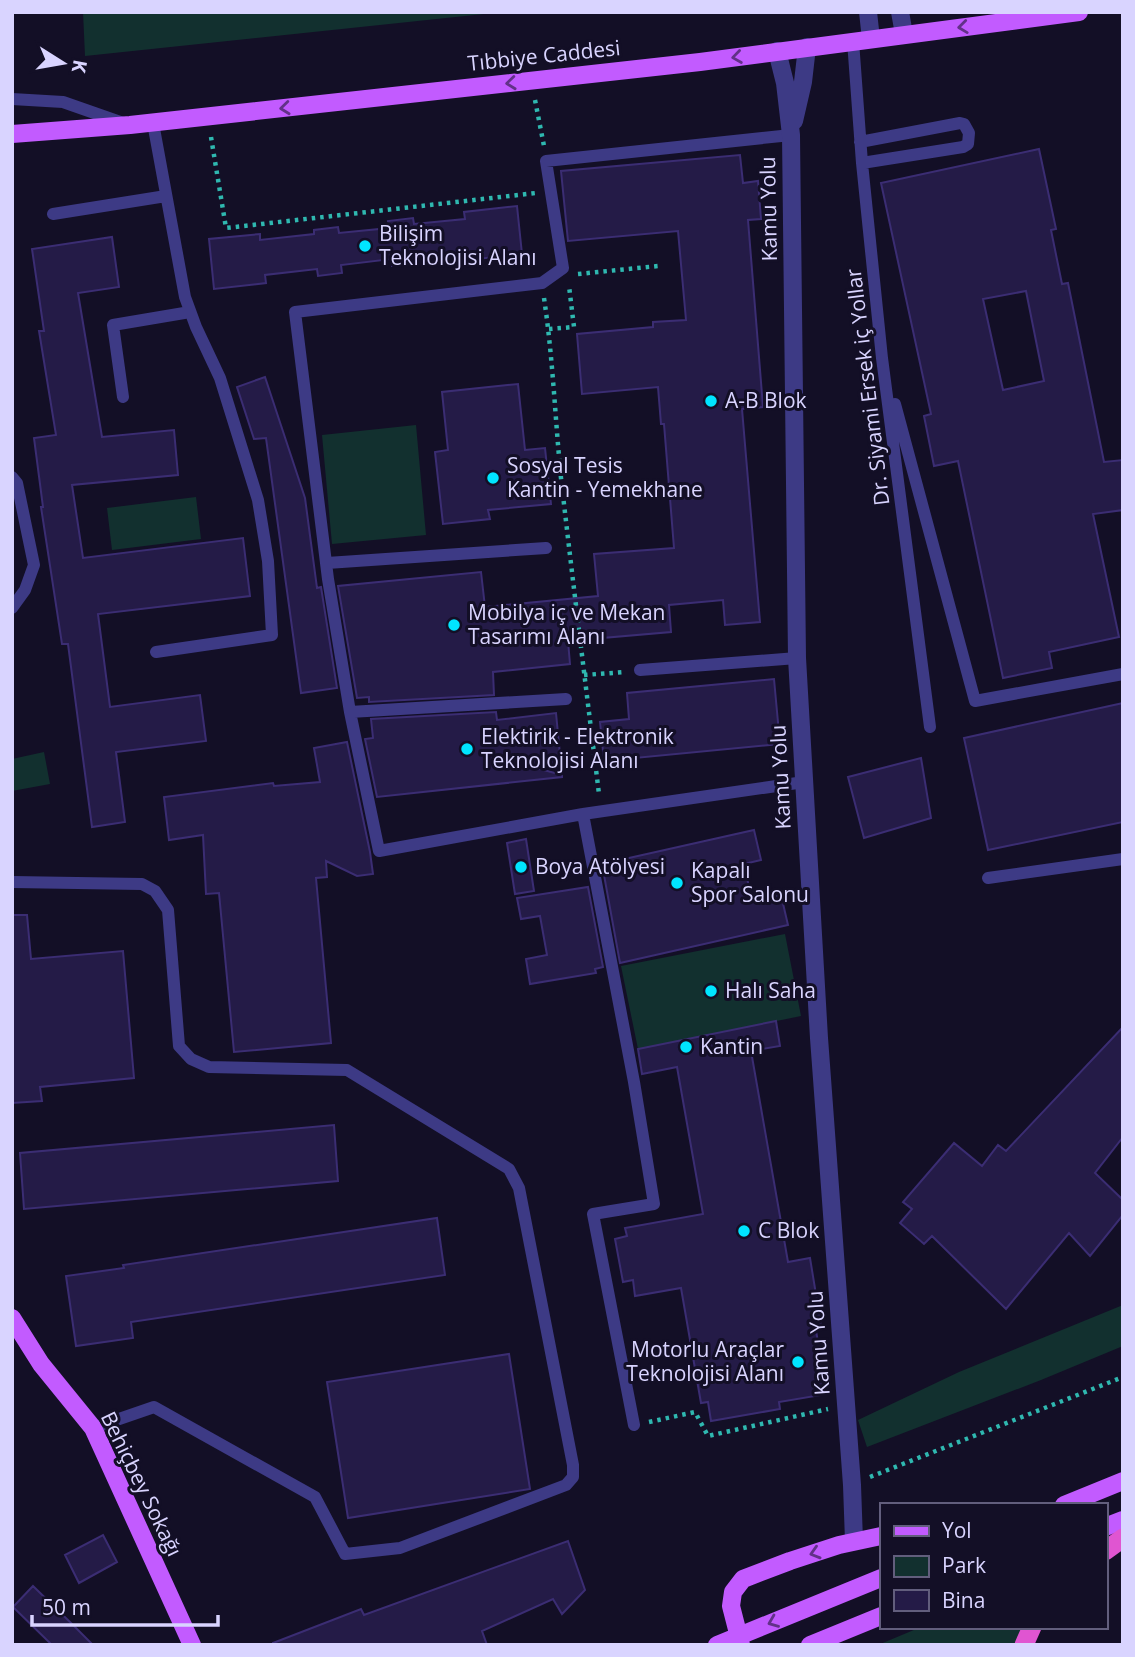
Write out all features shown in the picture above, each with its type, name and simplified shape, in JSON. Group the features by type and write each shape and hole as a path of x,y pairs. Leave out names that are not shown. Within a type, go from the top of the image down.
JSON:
{"highway":[{"path":"1107,1550 1123,1538"},
{"path":"1024,1645 1031,1629"}],"main road":[{"name":"Tıbbiye Caddesi","path":"12,134 208,117 777,51 1079,12"},
{"name":"Behiçbey Sokağı","path":"12,1318 41,1364 93,1428 192,1645"},
{"path":"1069,1503 1123,1481"},
{"path":"739,1640 731,1606 733,1592 743,1579 790,1561 880,1536"},
{"path":"717,1645 739,1640 880,1578"},
{"path":"810,1645 880,1616"}],"street":[{"path":"867,12 871,39"},
{"path":"900,12 904,34"},
{"name":"Kamu Yolu","path":"791,135 803,82 807,47"},
{"name":"Kamu Yolu","path":"777,51 785,83 791,135 797,658 819,1038 855,1541"}],"lane":[{"name":"Dr. Siyami Ersek iç Yollar","path":"853,41 860,142 882,358 930,727"},
{"path":"12,99 63,102 130,125"},
{"path":"153,122 185,297 220,378 258,500 268,561 272,635 156,652"},
{"path":"860,142 960,123 964,124 969,133 968,144 963,147 862,163"},
{"path":"791,135 546,161 563,268 542,283 295,312 327,563 351,712 379,851 601,811 804,782"},
{"path":"53,214 166,196"},
{"path":"123,397 113,325 190,313"},
{"path":"882,358 975,702 1123,674"},
{"path":"12,477 18,483 34,565 24,590 12,608"},
{"path":"327,563 546,548"},
{"path":"640,670 797,658"},
{"path":"351,712 566,699"},
{"path":"583,814 634,1082 654,1204 593,1214 634,1425"},
{"path":"988,878 1123,859"},
{"path":"12,882 142,884 155,891 168,910 179,1046 191,1059 209,1067 347,1070 509,1169 519,1188 573,1465 573,1477 566,1485 400,1548 345,1554 315,1497 154,1407 93,1428"}],"path":[{"path":"531,80 546,161"},
{"path":"208,117 226,228 551,192"},
{"path":"587,273 658,266"},
{"path":"542,283 549,329 562,486 601,811"},
{"path":"549,329 575,327"},
{"path":"584,676 610,674"},
{"path":"852,1485 1123,1377"},
{"path":"634,1425 695,1412 708,1436 846,1405"}],"green space":[{"path":"83,12 503,12 85,56"},
{"path":"416,425 426,535 332,544 322,435"},
{"path":"196,497 201,539 112,550 107,508"},
{"path":"44,752 50,784 12,791 12,759"},
{"name":"Halı Saha","path":"785,934 801,1016 638,1049 621,966"},
{"path":"1123,1305 1123,1346 867,1447 858,1420 959,1372"},
{"path":"916,1629 1024,1629 1015,1645 878,1645"}],"building":[{"path":"1039,149 1056,229 1051,230 1062,284 1068,283 1104,462 1123,460 1123,510 1093,514 1119,637 1049,652 1052,668 1003,678 958,461 934,466 924,416 931,414 881,183","holes":["1026,291 1044,381 1003,390 983,299"]},
{"name":"A-B Blok","path":"740,155 743,183 758,181 761,219 748,220 763,407 742,409 760,622 725,625 723,600 669,605 671,632 568,641 570,664 493,672 494,695 369,702 369,697 357,698 338,586 481,572 485,607 598,596 594,554 674,548 664,424 661,424 658,387 582,394 577,334 653,327 653,322 686,320 678,231 568,241 561,171"},
{"name":"Bilişim Teknolojisi Alanı","path":"517,206 522,254 469,260 469,253 416,258 417,263 392,266 391,259 341,265 342,273 318,276 317,269 265,275 266,283 214,289 209,239 260,234 260,240 314,234 314,230 338,227 339,233 389,228 388,221 413,218 414,224 465,219 464,212"},
{"path":"112,237 119,287 78,293 102,437 174,430 178,475 72,485 83,558 243,538 250,596 98,614 110,707 200,695 206,741 116,752 125,822 92,827 68,644 62,644 41,507 34,438 56,435 39,331 44,331 32,249"},
{"path":"265,377 305,498 317,588 321,587 337,688 301,693 266,438 254,439 237,387"},
{"name":"Sosyal Tesis Kantin - Yemekhane","path":"518,384 525,450 545,448 551,504 488,510 490,519 443,524 435,452 448,450 442,392"},
{"path":"774,679 780,744 604,761 600,722 629,719 627,693"},
{"path":"1123,703 1123,822 988,850 964,738"},
{"name":"Elektirik - Elektronik Teknolojisi Alanı","path":"496,712 497,720 556,713 561,765 533,767 562,777 377,797 365,739 373,738 371,719"},
{"path":"347,742 373,874 357,876 326,861 327,877 316,878 331,1043 234,1052 219,893 206,894 203,835 169,840 164,797 273,783 274,786 320,782 314,748"},
{"path":"921,758 931,818 864,838 848,777"},
{"name":"Kapalı Spor Salonu","path":"754,830 761,860 744,864 752,901 781,895 788,925 620,963 602,864"},
{"name":"Boya Atölyesi","path":"526,839 534,891 515,894 507,843"},
{"path":"588,887 603,967 595,969 596,973 530,984 526,959 547,955 540,916 521,919 517,898"},
{"path":"12,915 27,915 31,959 123,951 134,1078 40,1087 42,1101 12,1103"},
{"name":"C Blok","path":"776,1021 780,1046 751,1051 788,1262 810,1258 821,1325 815,1325 827,1394 779,1402 780,1409 711,1421 708,1402 701,1403 681,1288 635,1296 633,1280 623,1282 615,1239 627,1236 625,1228 703,1214 677,1067 642,1074 638,1049"},
{"path":"1123,1027 1123,1137 1095,1173 1123,1200 1123,1215 1090,1256 1069,1233 1006,1309 932,1236 924,1244 900,1223 912,1209 903,1202 954,1143 982,1166 998,1145 1006,1151"},
{"path":"334,1125 338,1181 24,1209 20,1153"},
{"path":"437,1218 445,1275 131,1322 133,1338 76,1346 66,1276"},
{"path":"509,1354 530,1489 348,1518 327,1382"},
{"path":"103,1535 117,1562 79,1583 65,1555"},
{"path":"568,1541 585,1590 562,1614 553,1599 482,1631 487,1645 273,1645 361,1609 364,1615"},
{"path":"33,1586 93,1645 52,1645 13,1607"}],"place":[{"name":"Bilişim Teknolojisi Alanı","path":"365,246"},
{"name":"A-B Blok","path":"711,401"},
{"name":"Sosyal Tesis Kantin - Yemekhane","path":"493,478"},
{"name":"Mobilya iç ve Mekan Tasarımı Alanı","path":"454,625"},
{"name":"Elektirik - Elektronik Teknolojisi Alanı","path":"467,749"},
{"name":"Boya Atölyesi","path":"521,867"},
{"name":"Kapalı Spor Salonu","path":"677,883"},
{"name":"Halı Saha","path":"711,991"},
{"name":"Kantin","path":"686,1047"},
{"name":"C Blok","path":"744,1231"},
{"name":"Motorlu Araçlar Teknolojisi Alanı","path":"798,1362"}]}
